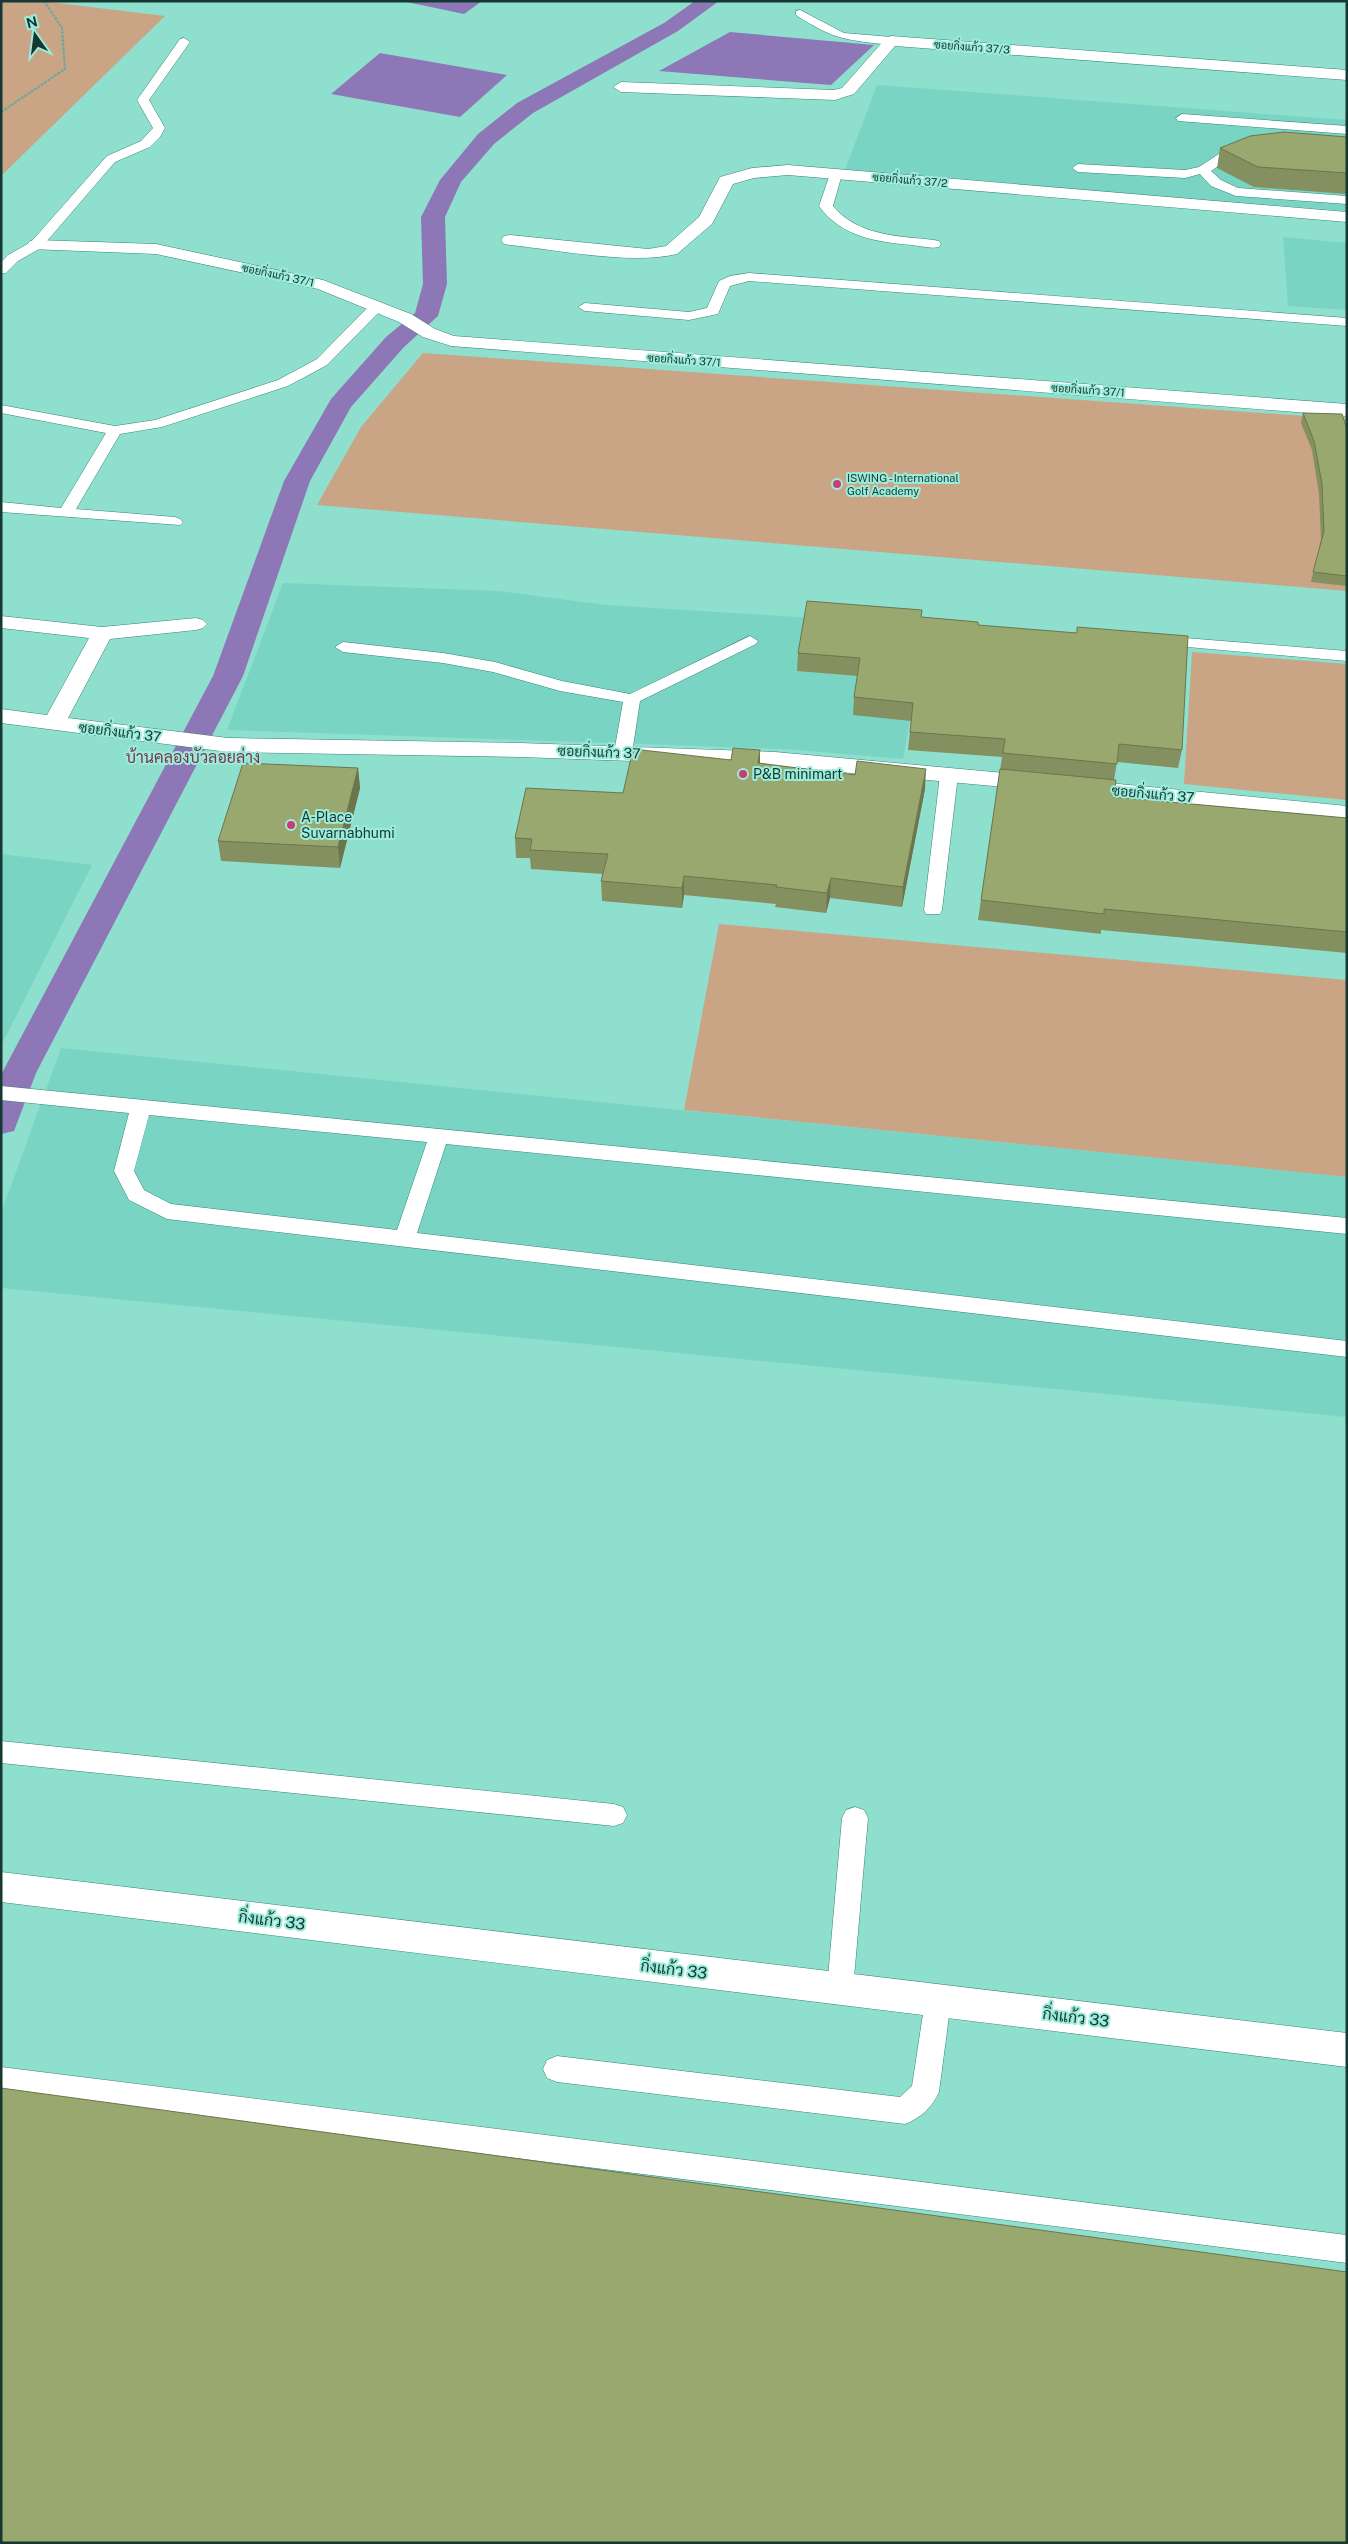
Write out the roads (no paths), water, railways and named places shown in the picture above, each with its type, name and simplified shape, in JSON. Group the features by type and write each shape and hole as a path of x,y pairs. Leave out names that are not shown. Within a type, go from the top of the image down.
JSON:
{"street":[{"name":"ซอยกิ่งแก้ว 37/3","path":"891,41 1347,75"},
{"path":"621,87 835,96 848,90 891,41"},
{"name":"ซอยกิ่งแก้ว 37/2","path":"510,240 648,254 671,250 706,220 726,181 752,173 788,170 1347,217"},
{"name":"ซอยกิ่งแก้ว 37/1","path":"36,245 156,249 323,285 405,318 429,333 474,344 1347,410"},
{"path":"1,622 102,633 196,624"},
{"path":"54,723 102,633"},
{"name":"ซอยกิ่งแก้ว 37","path":"1,716 228,745 623,753 775,759 1347,813"},
{"name":"กิ่งแก้ว 33","path":"1,1887 1347,2050"}],"lane":[{"path":"800,13 823,28 842,36 891,41"},
{"path":"1,270 13,258 36,245 111,159 125,151 151,142 156,137 159,128 144,100 184,42"},
{"path":"1182,118 1347,130"},
{"path":"1078,168 1185,174 1203,170 1226,155 1259,148"},
{"path":"1203,170 1216,183 1236,192 1347,200"},
{"path":"836,174 826,206 833,218 863,233 934,244"},
{"path":"585,306 689,316 703,315 713,311 724,284 735,278 749,277 1347,322"},
{"path":"1,409 115,430 156,424 283,383 322,362 376,307"},
{"path":"66,512 115,430"},
{"path":"1,507 175,522"},
{"path":"1140,640 1347,656"},
{"path":"343,646 443,658 495,667 560,686 632,699 662,682 721,658 750,641"},
{"path":"623,753 632,699"},
{"path":"933,910 949,775"},
{"path":"1,1093 1347,1226"},
{"path":"141,1107 124,1172 136,1195 167,1211 1347,1349"},
{"path":"404,1240 439,1136"},
{"path":"1,1752 614,1815"},
{"path":"840,1989 855,1818"},
{"path":"557,2069 904,2111 924,2092 938,2000"},
{"path":"1,2080 1347,2249"}],"waterway":[{"path":"1,1122 19,1073 228,676 297,481 340,404 395,342 426,316 435,284 433,217 451,180 486,139 525,108 671,27 709,1"}],"place":[{"name":"ISWING - International Golf Academy","path":"837,484"},
{"name":"P&B minimart","path":"743,774"},
{"name":"A-Place Suvarnabhumi","path":"291,825"}],"district":[{"name":"บ้านคลองบัวลอยล่าง","path":"193,757"}]}
